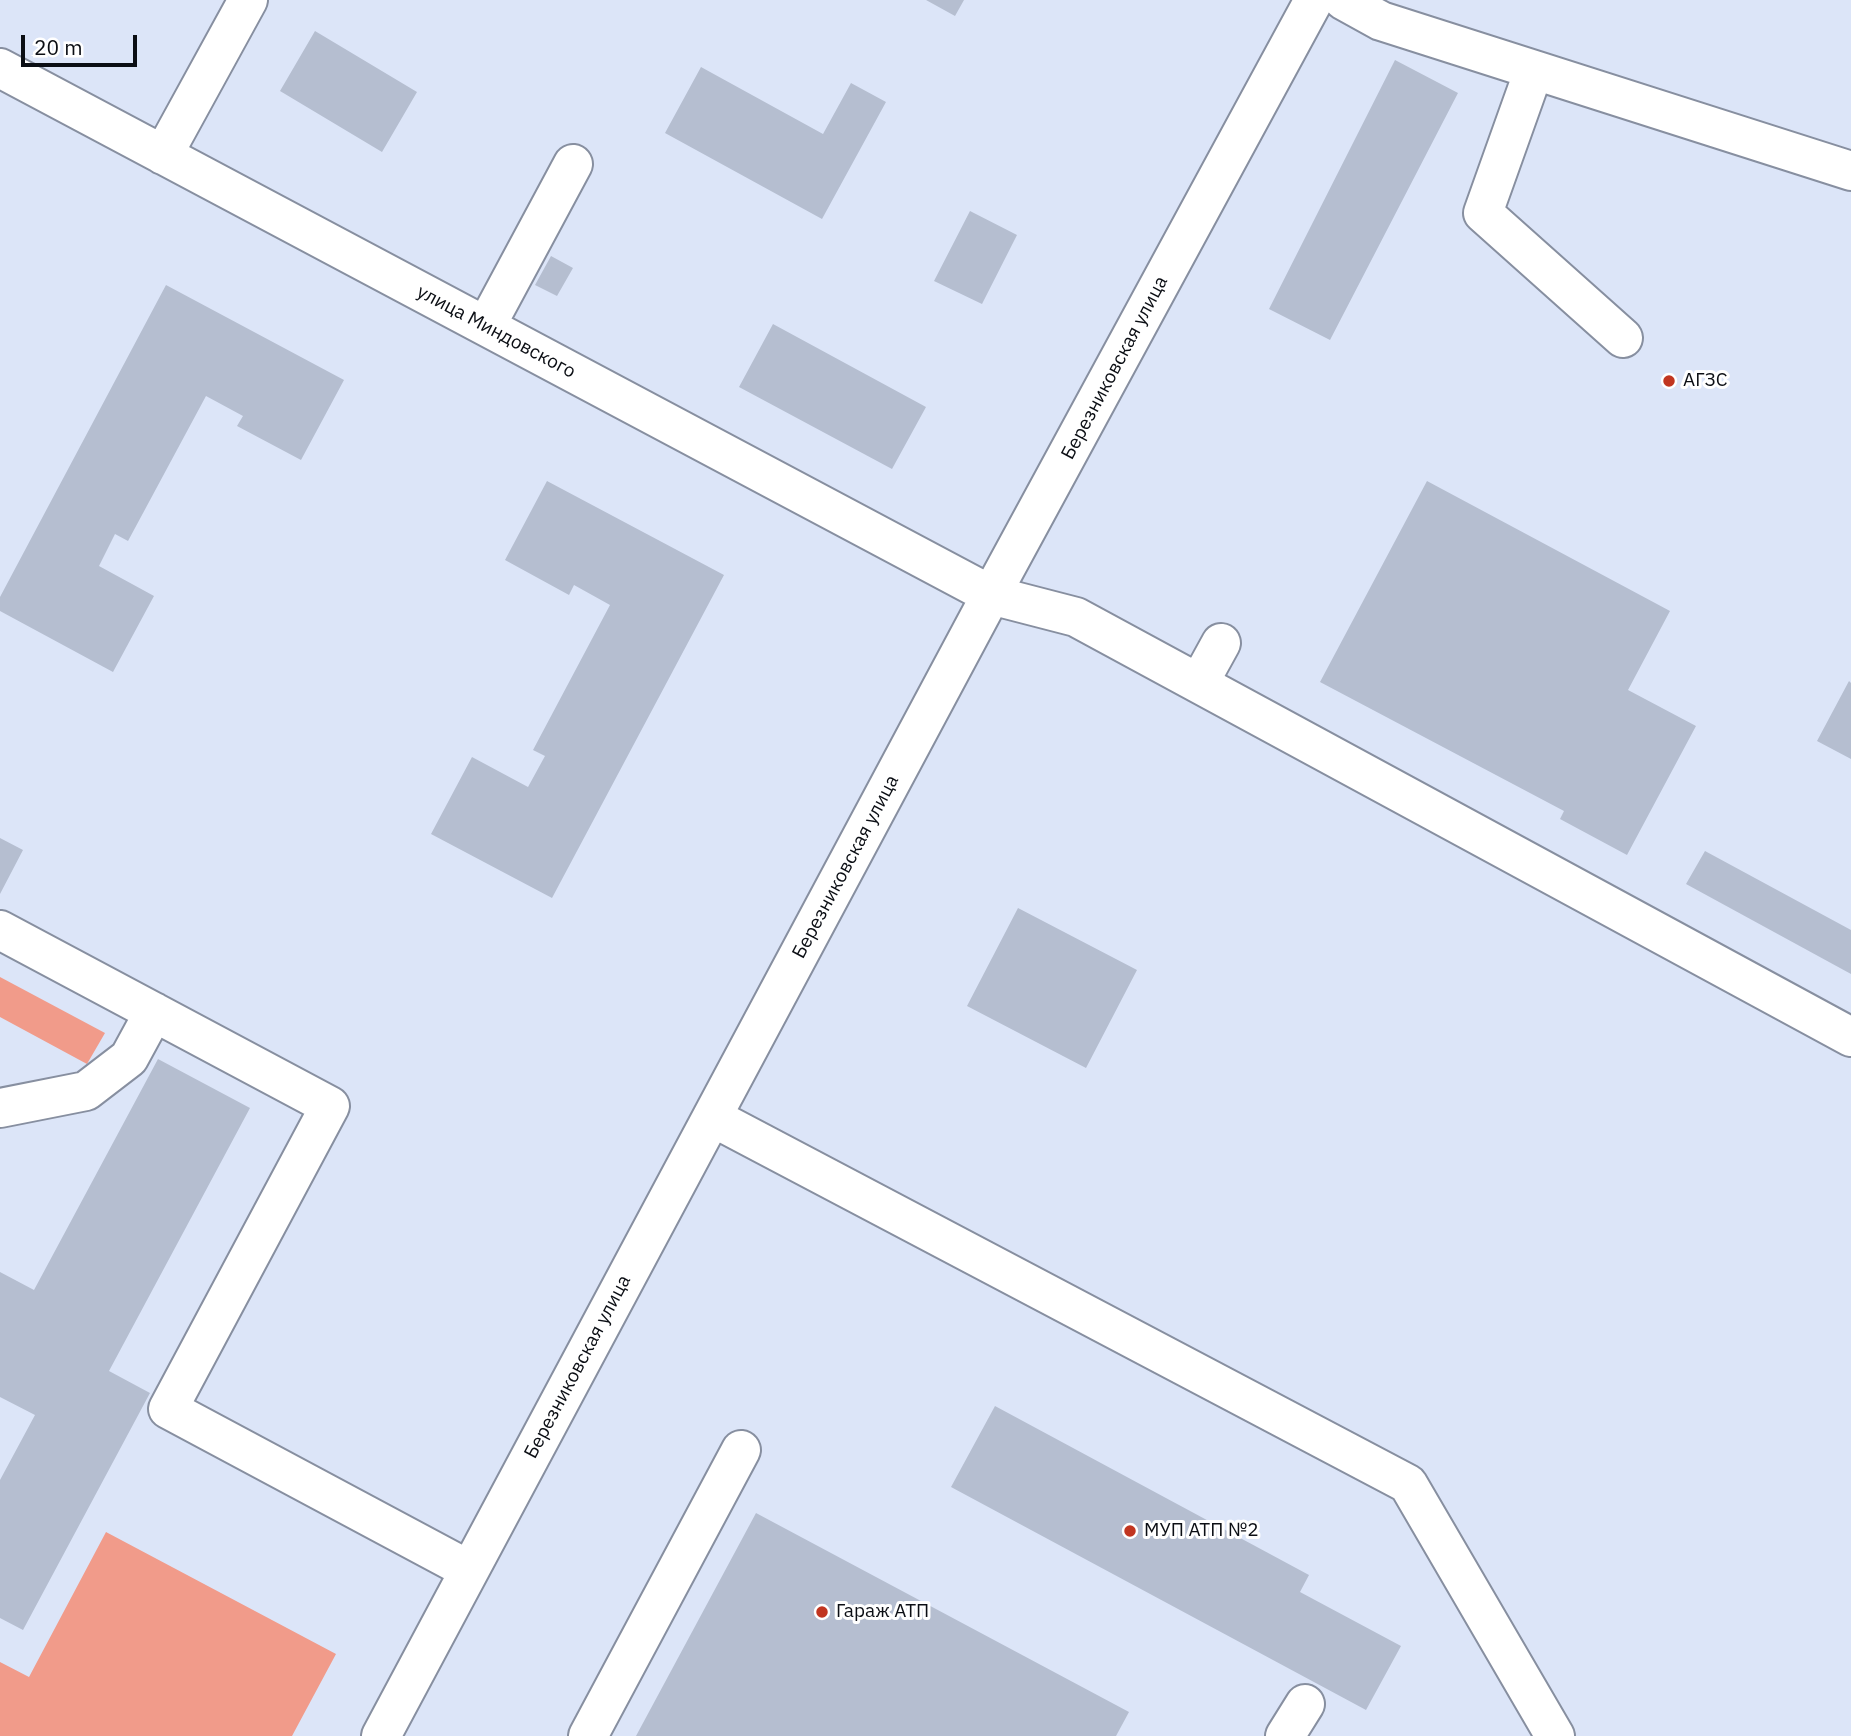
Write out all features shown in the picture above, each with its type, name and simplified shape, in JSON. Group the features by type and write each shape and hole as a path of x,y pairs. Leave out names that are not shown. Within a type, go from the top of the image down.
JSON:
{"street":[{"path":"163,155 248,0"},
{"name":"Березниковская улица","path":"380,1736 991,595 1314,0"},
{"path":"1343,0 1381,21 1851,171"},
{"name":"улица Миндовского","path":"0,68 991,595 1076,617 1851,1037"},
{"path":"1534,69 1483,213 1623,338"},
{"path":"486,326 573,164"},
{"path":"1199,683 1221,643"},
{"path":"0,930 330,1106 168,1409 469,1570"},
{"path":"0,1108 86,1091 129,1058 154,1012"},
{"path":"712,1117 1408,1485 1555,1736"},
{"path":"588,1736 741,1450"}],"shaded area":[{"path":"0,977 105,1033 87,1064 0,1017"},
{"path":"106,1532 336,1654 292,1736 0,1736 0,1662 29,1677"}],"building":[{"path":"926,0 964,0 955,16"},
{"path":"315,31 417,92 382,152 280,91"},
{"path":"1395,60 1458,93 1330,340 1269,309"},
{"path":"701,67 823,134 851,83 886,102 822,219 665,133"},
{"path":"970,211 1017,235 982,304 934,281"},
{"path":"551,256 573,268 557,296 535,285"},
{"path":"166,285 344,380 301,460 237,426 243,416 206,396 128,541 115,534 99,566 154,596 113,672 0,611 0,597"},
{"path":"773,324 926,407 892,469 739,387"},
{"path":"547,481 724,575 552,898 431,834 472,757 528,787 545,756 533,750 610,605 574,585 569,595 505,560"},
{"path":"1427,481 1670,611 1628,690 1696,726 1627,855 1560,819 1564,811 1320,682"},
{"path":"1849,681 1851,683 1851,759 1817,741"},
{"path":"0,838 23,850 0,894"},
{"path":"1705,851 1851,930 1851,974 1686,884"},
{"path":"1018,908 1137,970 1086,1068 967,1006"},
{"path":"158,1059 250,1108 109,1371 150,1393 23,1630 0,1618 0,1480 35,1415 0,1397 0,1272 34,1290"},
{"name":"МУП АТП №2","path":"995,1406 1309,1575 1300,1592 1401,1646 1366,1710 951,1487"},
{"name":"Гараж АТП","path":"756,1513 1129,1712 1116,1736 636,1736"}],"place":[{"name":"АГЗС","path":"1669,381"},
{"name":"МУП АТП №2","path":"1130,1531"},
{"name":"Гараж АТП","path":"822,1612"}]}
